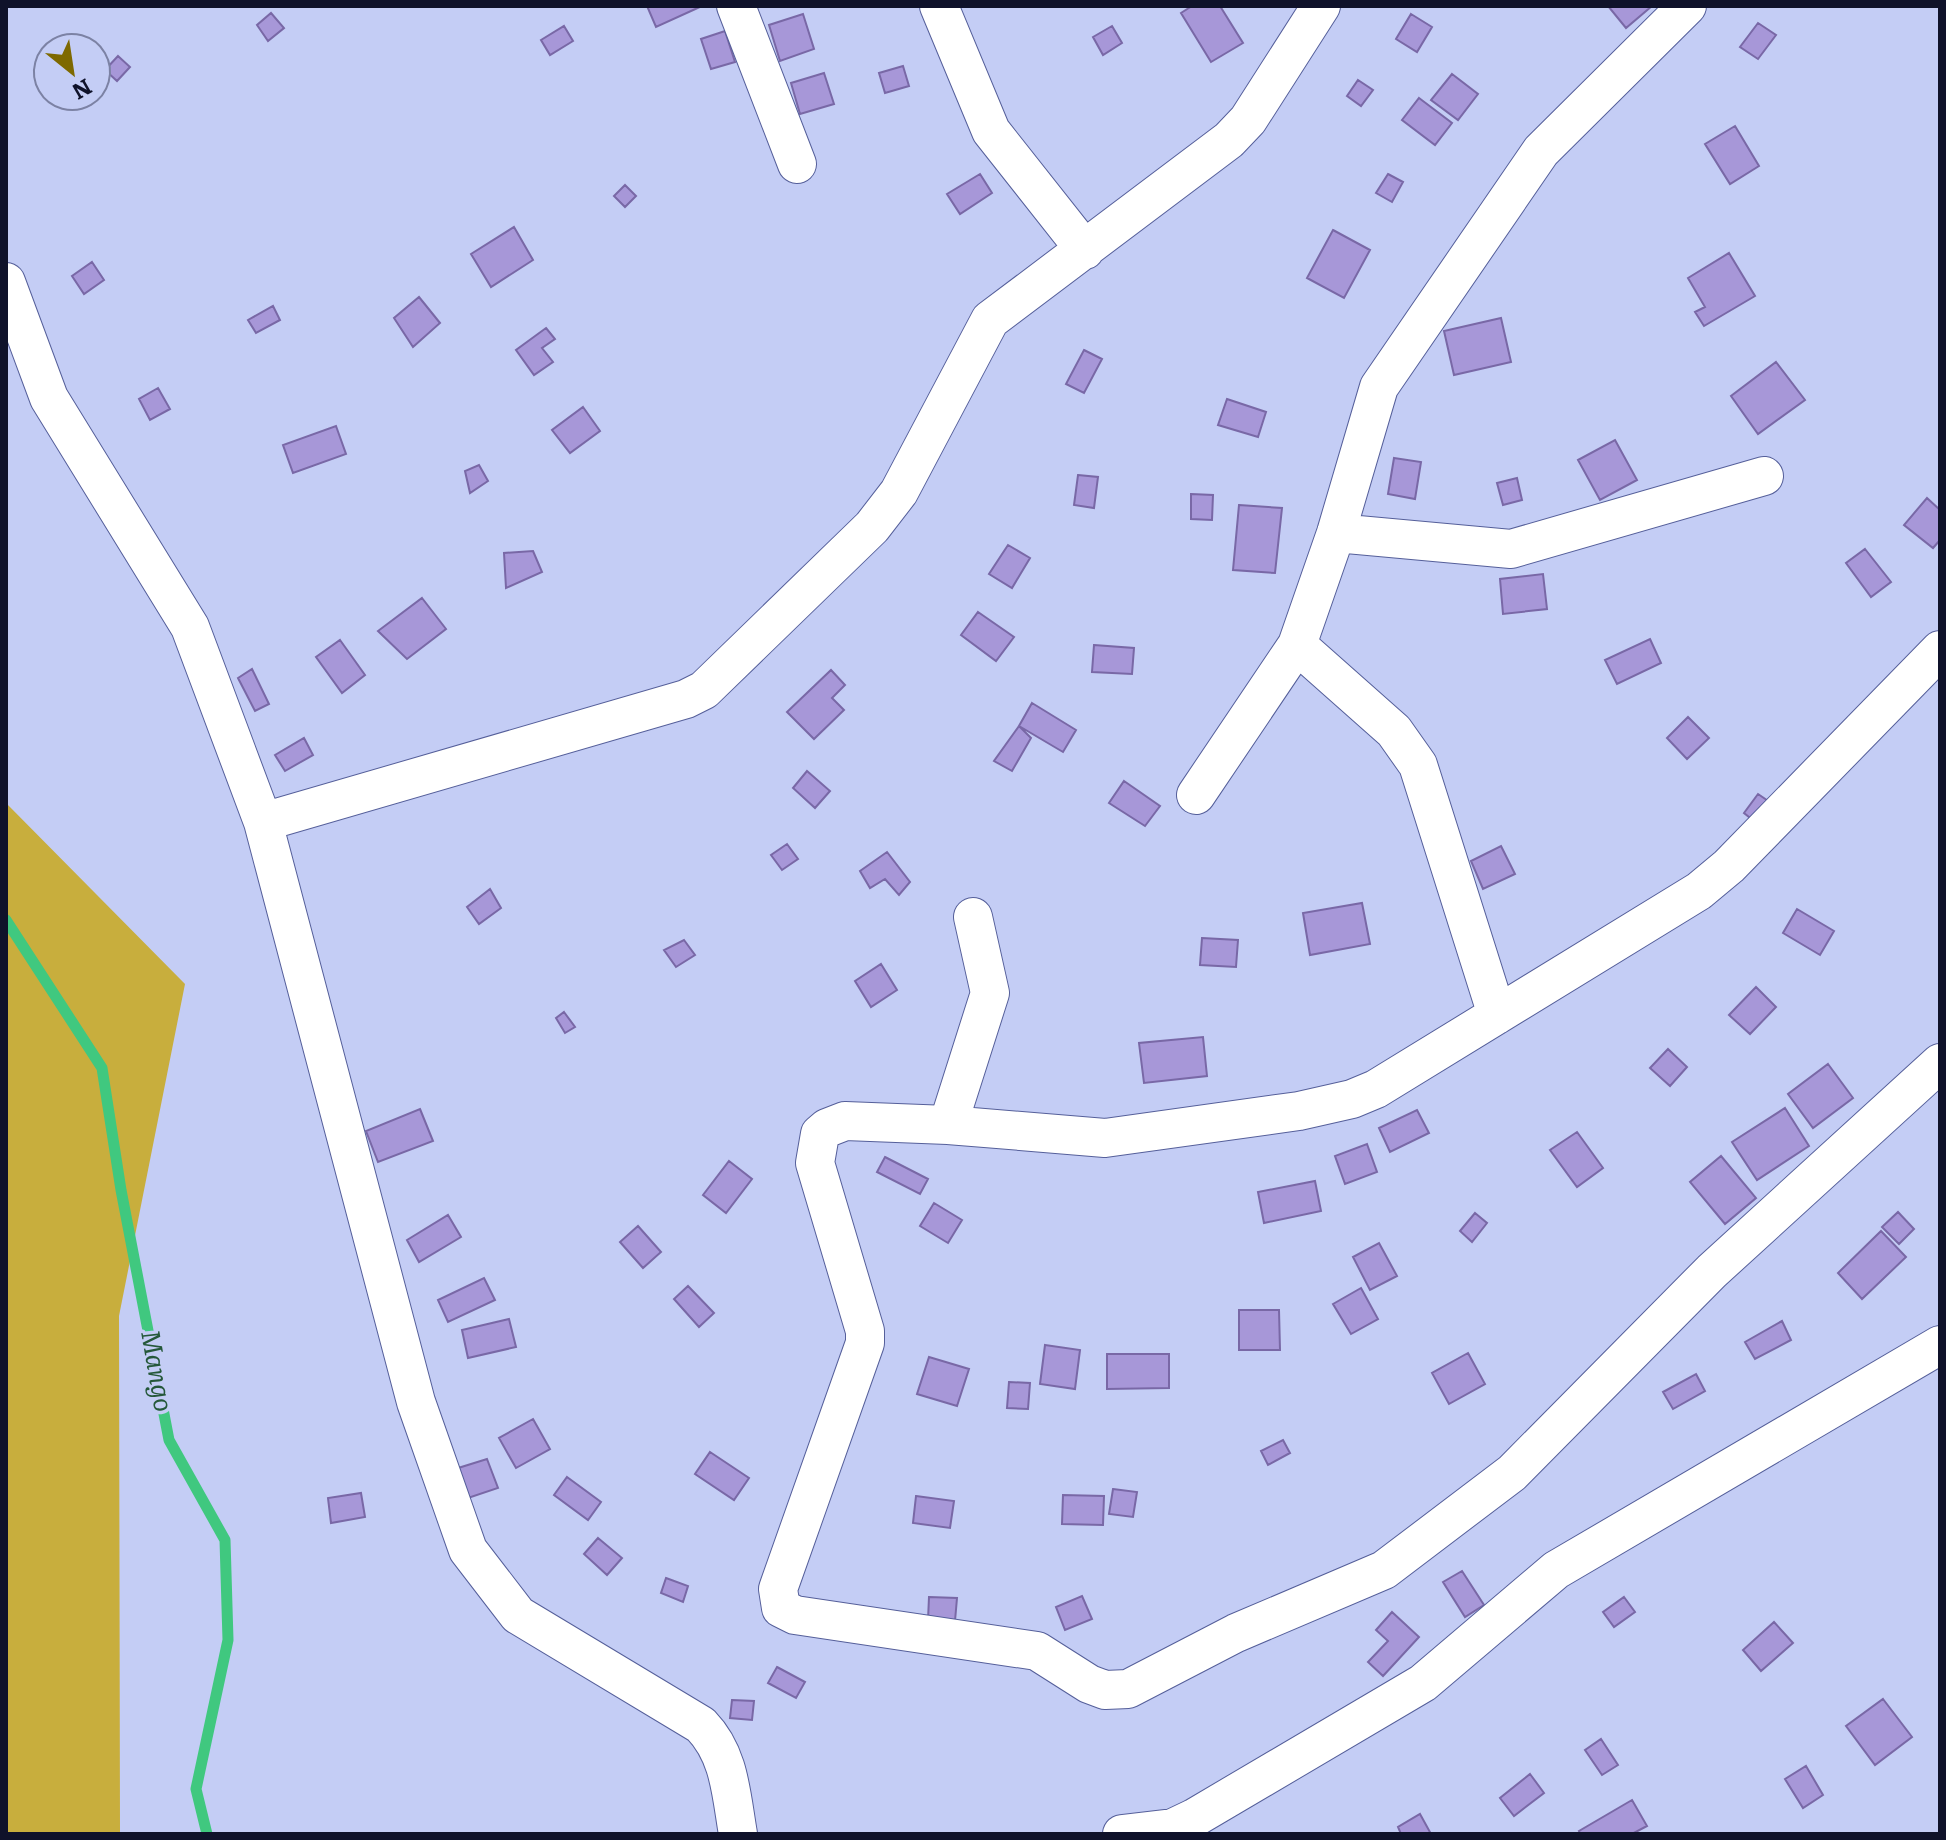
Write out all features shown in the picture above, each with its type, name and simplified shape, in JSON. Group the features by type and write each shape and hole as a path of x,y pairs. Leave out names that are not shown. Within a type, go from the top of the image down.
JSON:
{"street":[{"path":"736,6 797,164"},
{"path":"939,6 991,131 1085,250"},
{"path":"1196,795 1297,645 1336,533 1379,387 1541,151 1687,6"},
{"path":"263,822 686,699 704,690 872,527 887,508 899,492 990,320 1229,140 1248,120 1320,7"},
{"path":"6,282 49,398 190,627 263,822 416,1402 468,1550 518,1615 701,1725 717,1742 726,1765 738,1834"},
{"path":"1336,533 1511,549 1764,476"},
{"path":"1297,645 1394,731 1418,765 1497,1015"},
{"path":"1940,650 1712,881 1376,1089 1352,1099 1299,1111 1105,1138 948,1125 845,1121 820,1134 815,1163 865,1331 865,1343 778,1589 781,1608 795,1615 1037,1651 1089,1684 1105,1690 1128,1689 1236,1633 1384,1570 1512,1473 1712,1271 1940,1063"},
{"path":"948,1125 990,993 973,917"},
{"path":"1122,1834 1173,1828 1194,1818 1423,1683 1556,1570 1940,1345"}],"shaded area":[{"path":"6,803 185,984 119,1316 120,1834 6,1834"}],"building":[{"path":"647,6 702,6 656,27"},
{"path":"1192,6 1220,6 1243,43 1211,62 1181,13"},
{"path":"1608,6 1652,6 1626,28"},
{"path":"271,13 284,28 268,41 257,25"},
{"path":"803,14 814,49 780,61 769,25"},
{"path":"1411,14 1432,27 1417,52 1396,39"},
{"path":"1758,23 1776,35 1758,59 1740,47"},
{"path":"564,26 573,41 550,55 541,40"},
{"path":"1112,26 1122,43 1103,55 1093,37"},
{"path":"725,31 735,62 711,69 701,39"},
{"path":"118,56 130,67 117,81 112,76 112,62"},
{"path":"903,66 909,86 885,93 879,73"},
{"path":"824,73 834,104 800,114 791,83"},
{"path":"1452,74 1478,94 1458,120 1431,100"},
{"path":"1358,80 1373,90 1361,106 1347,96"},
{"path":"1419,98 1452,123 1435,145 1402,120"},
{"path":"1735,126 1759,166 1730,184 1705,144"},
{"path":"980,174 992,193 960,214 947,194"},
{"path":"1388,174 1403,182 1392,202 1376,193"},
{"path":"625,185 636,196 625,207 614,196"},
{"path":"514,227 533,260 491,287 471,254"},
{"path":"1333,230 1370,250 1344,298 1307,278"},
{"path":"1729,253 1755,296 1704,326 1695,312 1705,307 1688,278"},
{"path":"92,262 104,280 84,294 72,276"},
{"path":"419,297 440,323 413,347 394,318"},
{"path":"273,306 280,320 256,333 248,320"},
{"path":"1501,318 1511,362 1454,375 1444,331"},
{"path":"546,328 555,339 542,348 553,362 534,375 516,350"},
{"path":"1084,350 1102,359 1084,393 1066,384"},
{"path":"1776,362 1805,400 1758,434 1731,396"},
{"path":"158,388 170,409 150,420 139,399"},
{"path":"1227,399 1266,412 1258,437 1218,425"},
{"path":"583,407 600,431 570,453 552,430"},
{"path":"336,426 346,454 293,473 283,445"},
{"path":"1615,440 1637,480 1600,500 1578,460"},
{"path":"1394,458 1421,462 1415,499 1388,494"},
{"path":"479,465 488,481 470,493 465,471"},
{"path":"1078,475 1098,477 1094,508 1074,505"},
{"path":"1517,478 1522,500 1503,505 1497,483"},
{"path":"1191,494 1213,495 1212,520 1191,519"},
{"path":"1927,498 1940,510 1940,540 1933,548 1904,525"},
{"path":"1239,505 1282,508 1275,573 1233,570"},
{"path":"1008,545 1030,558 1012,588 989,574"},
{"path":"1865,549 1891,582 1871,597 1846,563"},
{"path":"533,551 542,572 506,588 504,553"},
{"path":"1543,574 1547,609 1503,614 1500,579"},
{"path":"422,598 446,629 407,659 378,631"},
{"path":"978,612 1014,637 996,661 961,635"},
{"path":"1650,639 1661,663 1617,684 1605,660"},
{"path":"340,640 365,675 342,693 316,657"},
{"path":"1094,645 1134,648 1132,674 1092,672"},
{"path":"252,669 269,704 255,711 238,678"},
{"path":"831,670 845,685 832,698 844,710 814,739 787,712"},
{"path":"1032,703 1076,730 1063,752 1019,726"},
{"path":"1688,717 1709,738 1687,759 1667,738"},
{"path":"1019,726 1031,738 1012,771 994,761"},
{"path":"304,738 313,755 285,771 275,755"},
{"path":"807,771 830,791 815,808 793,788"},
{"path":"1124,781 1160,806 1145,826 1109,803"},
{"path":"1758,794 1774,805 1759,825 1744,813"},
{"path":"787,844 798,859 782,870 771,855"},
{"path":"1501,846 1515,874 1483,889 1471,861"},
{"path":"887,852 910,882 899,895 885,879 870,888 860,871"},
{"path":"490,889 501,908 479,924 467,907"},
{"path":"1362,903 1370,944 1310,955 1303,913"},
{"path":"1797,909 1834,931 1820,955 1783,933"},
{"path":"1202,938 1238,940 1236,967 1200,965"},
{"path":"684,940 695,955 676,967 664,950"},
{"path":"881,964 897,990 871,1007 855,981"},
{"path":"1756,987 1776,1007 1750,1034 1729,1015"},
{"path":"564,1012 575,1027 565,1033 556,1018"},
{"path":"1203,1037 1207,1076 1144,1083 1139,1043"},
{"path":"1668,1049 1687,1067 1670,1086 1650,1068"},
{"path":"1828,1064 1853,1098 1813,1128 1788,1094"},
{"path":"1785,1108 1809,1146 1757,1180 1732,1142"},
{"path":"420,1109 433,1141 378,1162 366,1131"},
{"path":"1417,1110 1429,1133 1390,1152 1379,1128"},
{"path":"1577,1132 1603,1168 1577,1187 1550,1150"},
{"path":"1367,1144 1377,1172 1345,1184 1335,1156"},
{"path":"1721,1156 1756,1198 1725,1224 1690,1182"},
{"path":"885,1157 928,1179 920,1194 877,1172"},
{"path":"729,1161 752,1179 726,1213 703,1195"},
{"path":"1315,1181 1321,1211 1264,1223 1258,1192"},
{"path":"934,1203 962,1220 948,1243 920,1226"},
{"path":"1898,1212 1914,1229 1899,1244 1882,1227"},
{"path":"1475,1213 1487,1223 1472,1242 1460,1231"},
{"path":"448,1215 461,1237 419,1262 407,1240"},
{"path":"638,1226 661,1252 643,1268 620,1242"},
{"path":"1881,1231 1906,1257 1862,1299 1838,1273"},
{"path":"1379,1243 1397,1276 1370,1290 1353,1257"},
{"path":"484,1278 495,1300 448,1322 438,1300"},
{"path":"688,1286 714,1313 699,1327 674,1299"},
{"path":"1361,1288 1378,1319 1351,1334 1333,1304"},
{"path":"1239,1310 1279,1310 1280,1350 1239,1350"},
{"path":"509,1319 516,1347 468,1358 462,1330"},
{"path":"1782,1321 1791,1340 1755,1359 1745,1342"},
{"path":"1045,1345 1080,1350 1075,1389 1040,1384"},
{"path":"1468,1353 1485,1384 1449,1404 1432,1373"},
{"path":"1107,1354 1169,1354 1169,1388 1107,1389"},
{"path":"929,1357 969,1369 957,1406 917,1394"},
{"path":"1696,1374 1705,1391 1673,1409 1663,1392"},
{"path":"1009,1382 1030,1383 1028,1409 1007,1408"},
{"path":"533,1419 550,1449 516,1468 499,1438"},
{"path":"1283,1440 1290,1453 1268,1465 1261,1451"},
{"path":"710,1452 749,1478 734,1500 695,1474"},
{"path":"487,1459 498,1488 465,1499 455,1469"},
{"path":"567,1477 601,1502 588,1520 554,1495"},
{"path":"1113,1489 1137,1492 1133,1517 1109,1514"},
{"path":"361,1493 365,1517 331,1523 328,1498"},
{"path":"1063,1495 1104,1496 1103,1525 1062,1524"},
{"path":"916,1496 954,1501 950,1528 913,1523"},
{"path":"598,1538 622,1558 607,1575 584,1554"},
{"path":"1462,1571 1484,1605 1465,1617 1443,1582"},
{"path":"666,1578 688,1586 683,1602 661,1593"},
{"path":"1082,1596 1092,1619 1065,1630 1056,1607"},
{"path":"929,1597 957,1598 955,1621 928,1620"},
{"path":"1624,1597 1635,1612 1614,1627 1603,1612"},
{"path":"1392,1612 1419,1637 1383,1676 1368,1662 1388,1641 1376,1630"},
{"path":"1774,1622 1793,1643 1761,1671 1743,1650"},
{"path":"777,1667 805,1682 796,1698 768,1683"},
{"path":"1883,1699 1912,1737 1875,1765 1846,1726"},
{"path":"732,1700 754,1701 752,1720 730,1718"},
{"path":"1601,1739 1618,1765 1602,1775 1585,1750"},
{"path":"1806,1766 1823,1795 1803,1808 1785,1779"},
{"path":"1530,1774 1544,1793 1514,1816 1500,1798"},
{"path":"1632,1800 1647,1826 1632,1834 1581,1834 1579,1831"},
{"path":"1420,1814 1431,1834 1401,1834 1398,1827"}],"waterway":[{"name":"Mango","path":"6,920 102,1068 121,1190 169,1440 225,1540 228,1640 196,1789 207,1834"}]}
